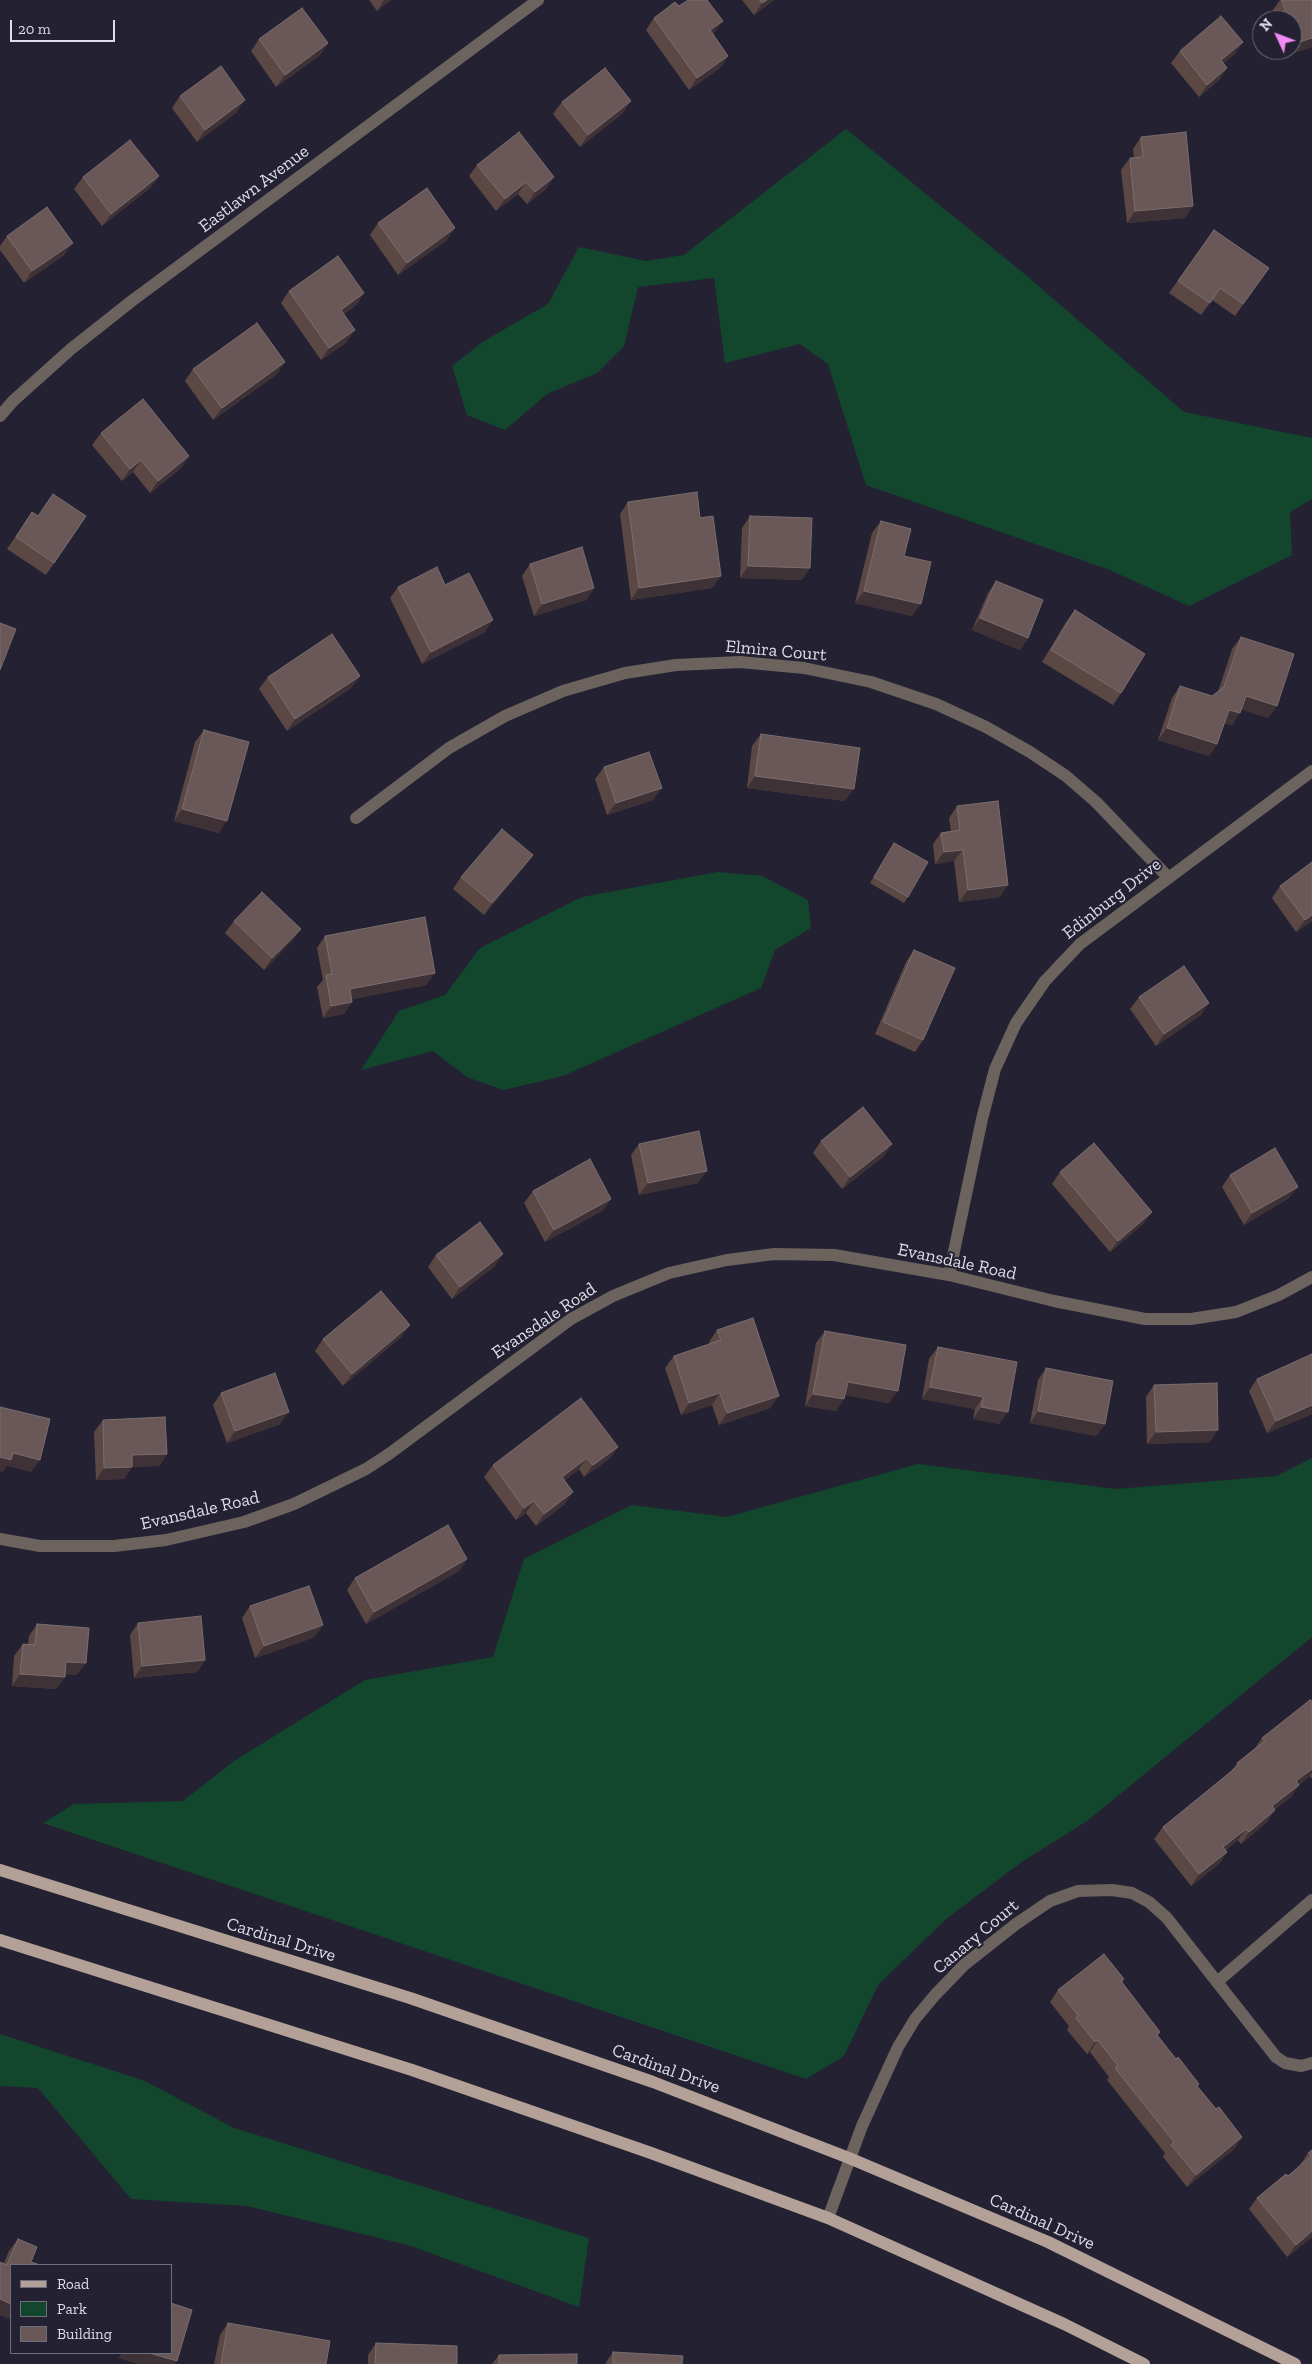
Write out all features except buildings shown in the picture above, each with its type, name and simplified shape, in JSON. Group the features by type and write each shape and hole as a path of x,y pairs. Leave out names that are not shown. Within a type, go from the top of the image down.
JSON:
{"main road":[{"name":"Cardinal Drive","path":"0,1870 410,1998 654,2082 849,2158 1048,2242 1296,2364"},
{"path":"0,1940 412,2070 651,2152 828,2218 1064,2324 1144,2364"}],"street":[{"name":"Eastlawn Avenue","path":"0,416 13,400 71,349 133,300 538,0"},
{"name":"Elmira Court","path":"356,818 449,748 505,716 564,691 625,673 676,665 740,662 804,668 871,682 936,704 986,727 1030,752 1066,776 1096,802 1168,877"},
{"name":"Edinburg Drive","path":"949,1275 982,1119 995,1070 1016,1023 1045,981 1080,944 1312,772"},
{"name":"Evansdale Road","path":"0,1539 40,1546 114,1546 166,1540 244,1522 294,1504 366,1468 389,1454 571,1319 613,1296 669,1273 727,1260 774,1254 834,1256 949,1275 1054,1301 1145,1319 1182,1319 1236,1312 1279,1295 1312,1277"},
{"name":"Canary Court","path":"828,2218 849,2158 898,2047 915,2019 964,1965 1016,1924 1050,1901 1078,1891 1112,1890 1132,1893 1149,1902 1167,1918 1276,2057 1284,2063 1301,2066 1312,2063"},
{"path":"1217,1982 1312,1900"}],"green space":[{"path":"846,129 1027,276 1184,412 1312,438 1312,499 1290,512 1292,555 1189,606 1110,570 866,485 828,364 800,344 725,363 714,278 638,287 624,346 597,373 547,394 505,430 467,415 452,366 484,341 548,304 579,247 646,261 684,255"},
{"path":"718,872 762,876 808,900 811,928 775,950 761,988 563,1076 503,1090 467,1077 433,1051 361,1070 399,1011 445,995 480,948 582,897"},
{"path":"1312,1458 1312,1637 1087,1821 1023,1861 946,1919 878,1985 844,2056 806,2079 43,1823 74,1804 183,1801 234,1761 365,1680 493,1657 524,1559 632,1505 727,1517 918,1464 1116,1489 1277,1476"},
{"path":"0,2034 145,2081 234,2128 589,2238 579,2307 408,2245 247,2206 131,2199 38,2088 0,2086"}]}
